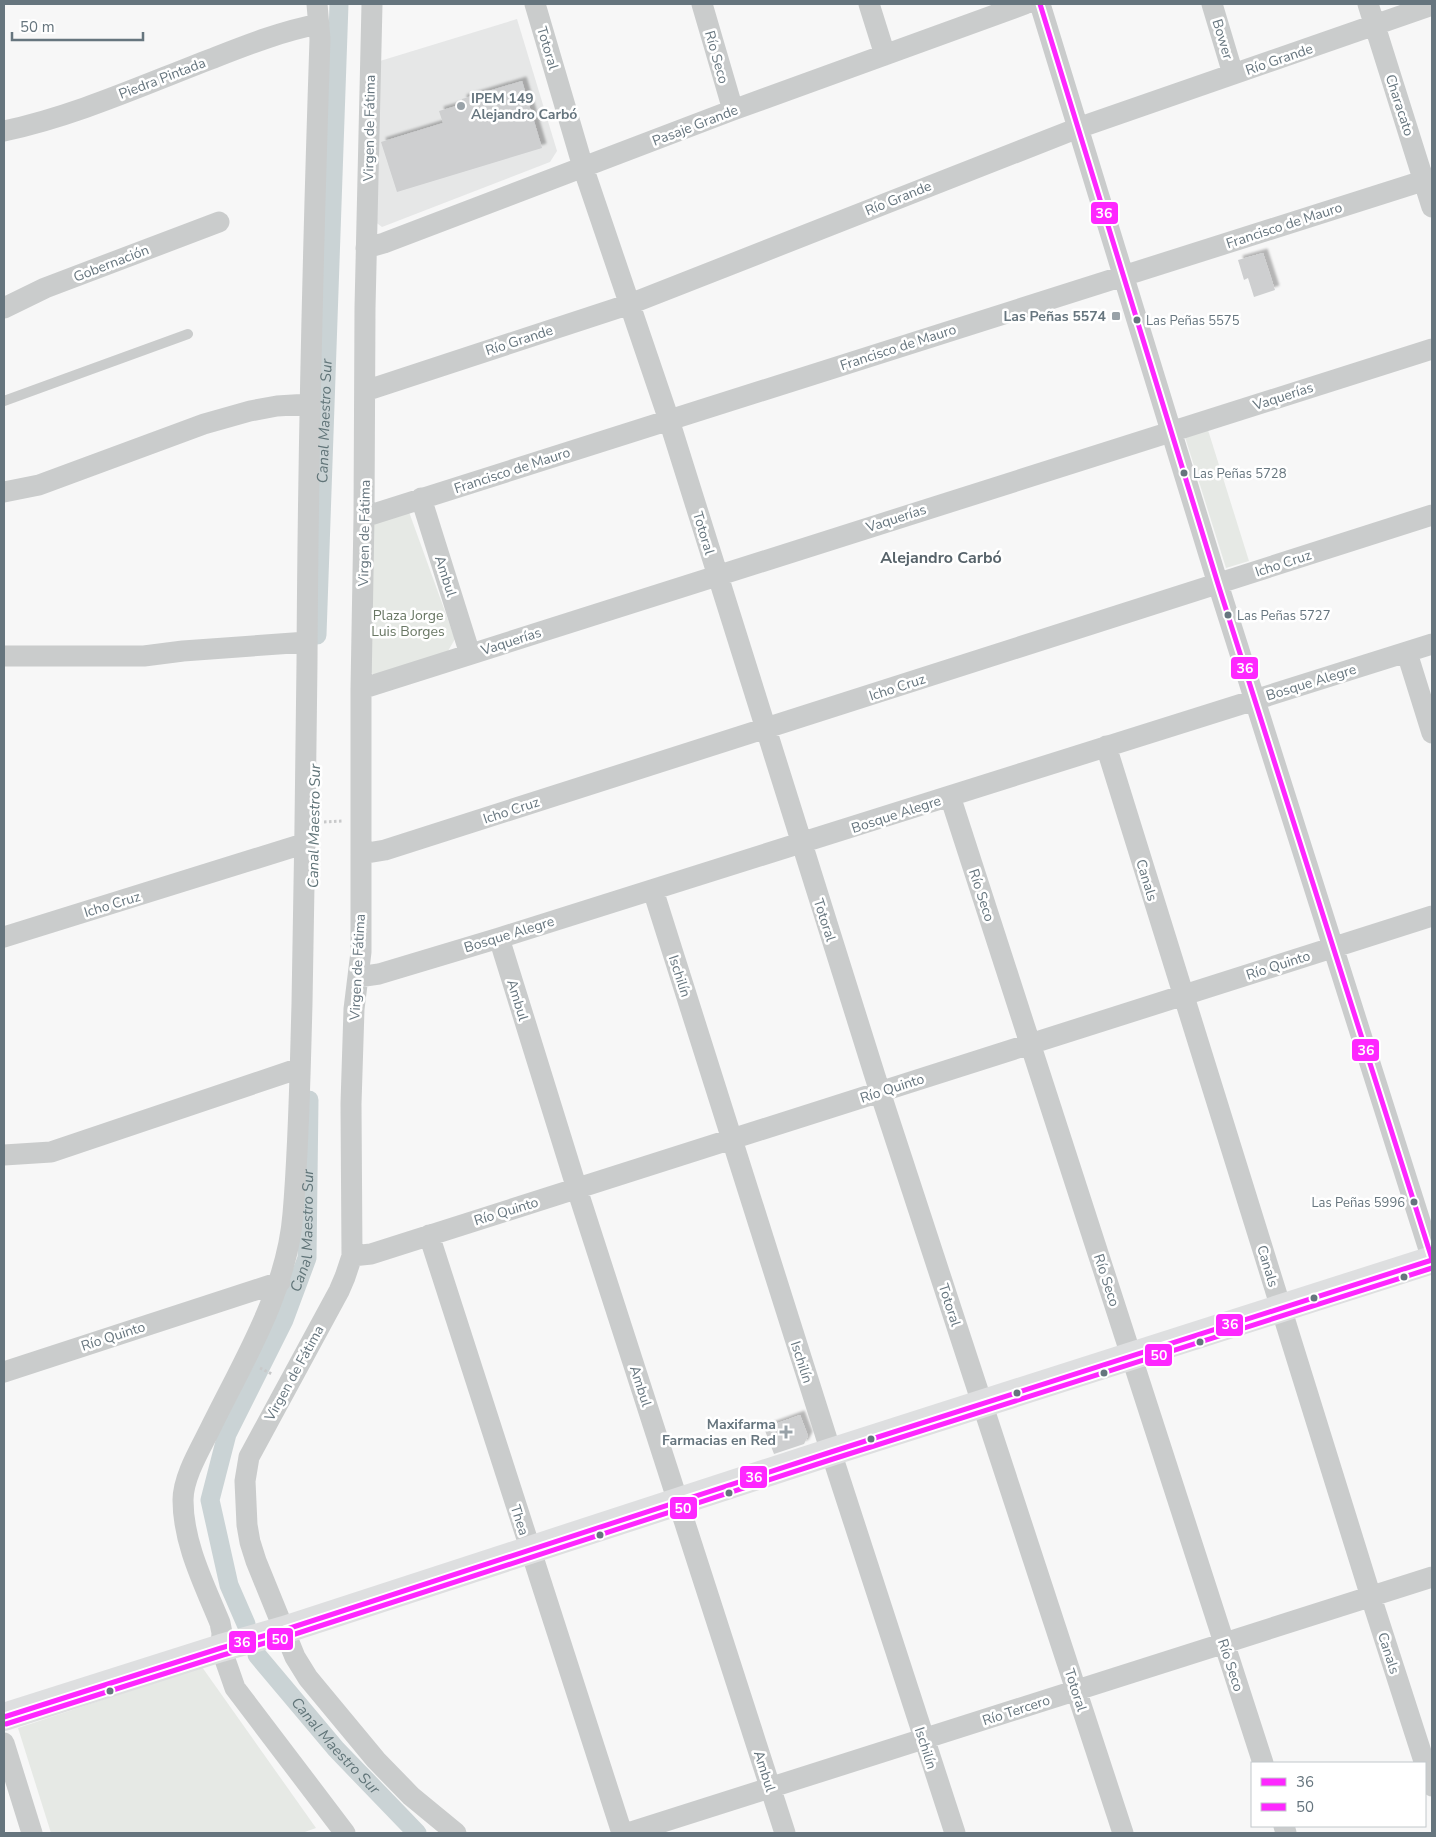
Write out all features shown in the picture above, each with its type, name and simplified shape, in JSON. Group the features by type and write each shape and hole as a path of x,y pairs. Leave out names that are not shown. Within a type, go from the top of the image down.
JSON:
{"main road":[{"path":"4,1716 284,1630 529,1549 1432,1260"}],"street":[{"name":"Virgen de Fátima","path":"372,4 366,248 361,689 361,952 354,1009 351,1104 352,1256 349,1269 339,1291 250,1457 245,1481 247,1525 250,1542 284,1630 295,1657 308,1678 376,1760 411,1796 456,1833"},
{"name":"Totoral","path":"535,4 584,167 669,420 880,1092 1123,1833"},
{"name":"Río Seco","path":"702,4 733,110"},
{"path":"869,4 884,55"},
{"name":"Pasaje Grande","path":"366,248 384,243 733,110 1025,4"},
{"path":"1040,4 1218,584 1432,1260"},
{"name":"Bower","path":"1212,4 1233,74"},
{"name":"Characato","path":"1368,4 1428,179 1432,207"},
{"name":"Río Grande","path":"365,391 630,304 1078,128 1432,6"},
{"path":"318,14 309,404 306,843 300,1068 293,1216 289,1246 280,1282 194,1463 183,1493 183,1504 191,1549 220,1623 222,1633 221,1648 235,1688 345,1833"},
{"name":"Piedra Pintada","path":"4,131 71,113 244,46 291,30 318,14"},
{"name":"Francisco de Mauro","path":"364,517 1428,179"},
{"name":"Gobernación","path":"4,308 45,288 219,222"},
{"name":"Vaquerías","path":"361,689 1432,349"},
{"path":"4,492 39,485 214,422 250,411 277,406 309,404"},
{"name":"Ambul","path":"421,498 470,654"},
{"name":"Icho Cruz","path":"360,854 385,850 1432,516"},
{"path":"4,656 144,656 183,650 307,642"},
{"name":"Bosque Alegre","path":"358,977 379,974 499,938 1432,644"},
{"path":"1407,652 1432,733"},
{"name":"Canals","path":"1106,746 1424,1762"},
{"name":"Río Seco","path":"950,796 1263,1762"},
{"name":"Icho Cruz","path":"4,937 306,843"},
{"name":"Ischilín","path":"653,890 831,1452 955,1833"},
{"name":"Río Quinto","path":"352,1256 372,1254 1432,916"},
{"name":"Ambul","path":"499,938 577,1189 785,1833"},
{"path":"4,1155 29,1155 51,1152 300,1068"},
{"name":"Thea","path":"428,1235 622,1833"},
{"name":"Río Quinto","path":"4,1372 280,1282"},
{"name":"Río Tercero","path":"628,1833 1432,1577"},
{"path":"4,1743 32,1833"},
{"name":"Canals","path":"1426,1767 1432,1786"}],"lane":[{"path":"4,401 188,334"}],"path":[{"path":"306,822 361,821"},
{"path":"244,1359 288,1383"}],"shaded area":[{"name":"IPEM 149 Alejandro Carbó","path":"517,19 557,151 550,162 382,227 374,221 380,61"}],"green space":[{"path":"1208,430 1249,561 1226,568 1185,437"},
{"name":"Plaza Jorge Luis Borges","path":"409,512 455,639 448,651 375,676 369,671 374,523"},
{"path":"202,1667 316,1828 302,1833 51,1833 18,1728"}],"building":[{"path":"522,81 542,148 397,192 381,142 443,123 439,111 463,104 462,99"},
{"path":"1263,253 1275,290 1254,297 1248,278 1244,280 1238,260"},
{"name":"Maxifarma Farmacias en Red","path":"800,1415 808,1436 804,1444 774,1454 764,1428"}],"waterway":[{"name":"Canal Maestro Sur","path":"317,635 339,4"},
{"name":"Canal Maestro Sur","path":"246,1624 229,1585 210,1500 227,1434 284,1320 307,1258 309,1100"},
{"name":"Canal Maestro Sur","path":"257,1655 336,1749 417,1833"}],"transit line":[{"name":"36","path":"1040,4 1218,584 1432,1259"},
{"name":"36","path":"4,1717 221,1648 284,1630 831,1452 1432,1260"},
{"name":"50","path":"6,1724 223,1655 286,1637 833,1459 1432,1268"}],"place":[{"name":"IPEM 149 Alejandro Carbó","path":"461,106"},
{"name":"Las Peñas 5574","path":"1116,316"},
{"name":"Las Peñas 5575","path":"1137,320"},
{"name":"Las Peñas 5728","path":"1184,473"},
{"name":"Las Peñas 5727","path":"1228,615"},
{"name":"Las Peñas 5996","path":"1414,1202"},
{"name":"Maxifarma Farmacias en Red","path":"786,1432"}],"district":[{"name":"Alejandro Carbó","path":"941,557"}]}
